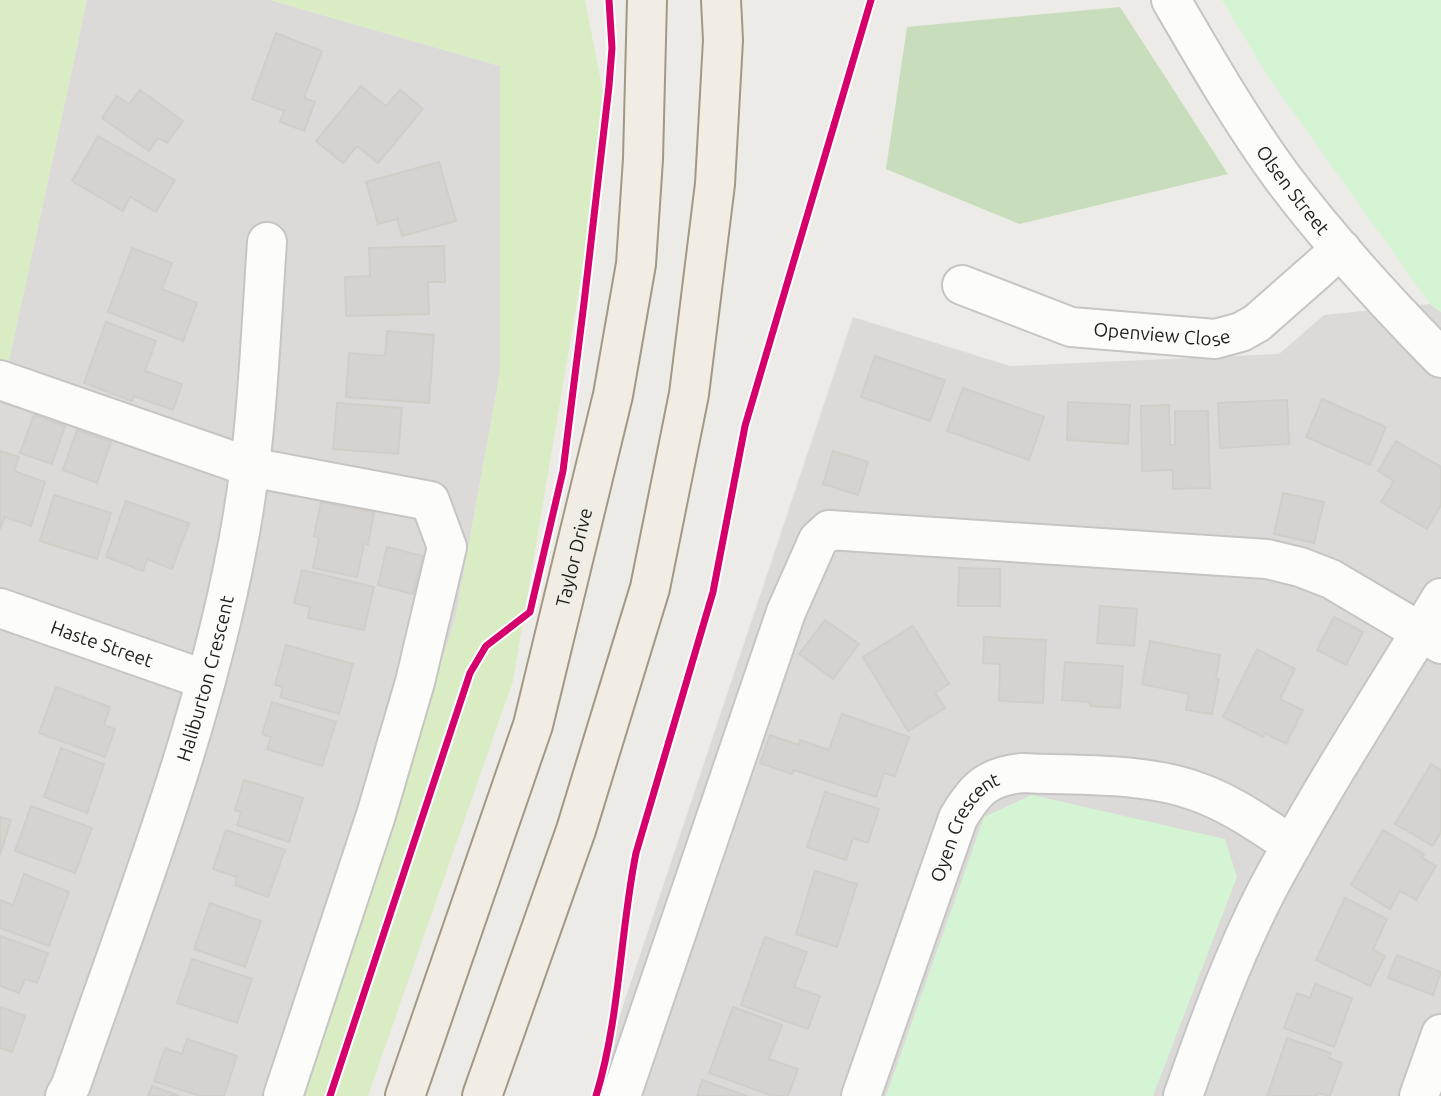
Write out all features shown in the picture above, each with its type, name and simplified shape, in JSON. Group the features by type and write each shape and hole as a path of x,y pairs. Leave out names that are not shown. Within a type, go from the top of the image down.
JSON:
{"main road":[{"name":"Taylor Drive","path":"405,1096 533,725 613,396 636,264 643,159 648,0"},
{"path":"482,1096 576,830 649,588 689,394 714,197 723,40 721,0"}],"street":[{"name":"Olsen Street","path":"1171,0 1255,139 1284,179 1340,249 1441,358"},
{"name":"Haliburton Crescent","path":"65,1096 179,774 206,680 233,566 250,467 267,243"},
{"name":"Openview Close","path":"961,285 1071,327 1215,339 1241,332 1256,323 1340,249"},
{"path":"0,380 250,467 430,501 447,547 411,696 372,827 284,1096"},
{"path":"621,1096 786,612 818,540 829,530 1267,559 1300,567 1331,579 1431,638"},
{"path":"1183,1096 1226,977 1266,892 1292,845 1431,638 1441,598"},
{"name":"Haste Street","path":"3,619 206,680"},
{"name":"Oyen Crescent","path":"861,1096 958,818 983,785 1005,775 1022,774 1159,781 1199,792 1225,804 1292,845"},
{"path":"1419,1096 1441,1034"}],"shaded area":[{"path":"87,0 270,0 500,66 500,373 455,620 299,1096 0,1096 0,363 8,365"},
{"path":"1430,304 1441,312 1441,1096 593,1096 853,317 1010,366 1279,354 1324,315"}],"green space":[{"path":"0,0 87,0 8,366 0,363"},
{"path":"270,0 585,0 608,118 513,681 368,1096 300,1096 455,620 500,373 500,66"},
{"path":"1222,0 1441,0 1441,312 1430,304 1267,75"},
{"path":"1120,7 1228,174 1019,224 886,169 907,27"},
{"path":"1032,795 1225,839 1237,877 1153,1096 886,1096 984,817"}],"building":[{"path":"276,33 322,51 304,98 315,102 304,131 280,122 284,111 252,99"},
{"path":"361,86 386,106 400,90 423,109 378,163 357,146 343,163 316,141"},
{"path":"140,90 183,121 167,143 158,138 149,151 102,118 117,96 129,104"},
{"path":"98,136 175,180 156,212 130,197 123,211 72,181"},
{"path":"439,162 456,221 402,236 397,219 378,224 366,182"},
{"path":"444,246 445,282 428,282 429,314 346,316 345,277 370,276 369,248"},
{"path":"132,248 172,263 162,289 197,303 183,341 108,312"},
{"path":"106,322 156,341 145,371 182,384 173,410 134,396 132,401 84,383"},
{"path":"387,331 434,335 429,403 346,397 349,353 385,356"},
{"path":"875,356 945,380 930,421 861,397"},
{"path":"963,388 1044,417 1029,460 947,431"},
{"path":"1322,399 1386,427 1370,465 1306,437"},
{"path":"1287,400 1289,444 1220,448 1218,403"},
{"path":"1068,402 1130,405 1128,444 1067,440"},
{"path":"337,403 402,408 398,454 333,449"},
{"path":"1169,405 1170,445 1175,445 1175,411 1208,411 1210,488 1173,489 1173,470 1142,471 1141,406"},
{"path":"34,415 65,426 52,464 20,453"},
{"path":"77,430 111,442 97,483 63,470"},
{"path":"1396,441 1441,467 1441,505 1427,529 1381,502 1394,481 1378,471"},
{"path":"0,451 19,457 14,471 45,482 31,526 5,517 0,529"},
{"path":"833,451 868,462 858,495 823,484"},
{"path":"1283,493 1324,502 1314,543 1274,534"},
{"path":"54,495 111,513 97,559 40,541"},
{"path":"126,501 189,523 172,569 147,559 143,571 106,557"},
{"path":"321,502 374,512 368,545 364,544 357,577 313,568 319,538 314,536"},
{"path":"387,547 423,556 413,594 378,585"},
{"path":"959,568 1000,569 1000,606 958,606"},
{"path":"302,570 374,587 364,630 308,618 310,607 294,603"},
{"path":"1100,606 1137,609 1134,646 1097,643"},
{"path":"1334,617 1363,632 1346,665 1317,650"},
{"path":"825,620 859,644 833,679 799,654"},
{"path":"913,626 949,684 935,693 945,708 908,731 863,657"},
{"path":"984,637 1046,640 1043,703 999,701 1000,664 983,663"},
{"path":"1150,641 1220,655 1216,679 1219,679 1212,714 1186,710 1189,694 1142,684"},
{"path":"286,645 353,664 339,714 280,697 283,687 275,685"},
{"path":"1257,649 1295,669 1280,699 1303,710 1286,744 1265,733 1263,737 1223,717"},
{"path":"1065,662 1123,666 1120,708 1090,706 1090,702 1062,700"},
{"path":"56,687 110,707 104,725 115,729 105,757 39,733"},
{"path":"272,702 336,722 322,766 267,749 271,737 262,734"},
{"path":"842,714 909,737 895,776 884,773 876,797 794,770 792,774 760,763 770,735 799,745 800,740 829,750"},
{"path":"61,748 104,764 87,813 44,797"},
{"path":"1431,764 1441,770 1441,832 1433,846 1395,824"},
{"path":"244,780 303,798 289,842 237,825 241,812 235,810"},
{"path":"825,792 879,809 868,843 853,838 846,860 807,847"},
{"path":"31,806 92,828 75,873 15,851"},
{"path":"0,817 11,820 0,855"},
{"path":"226,830 285,850 268,897 235,885 237,877 213,869"},
{"path":"1383,830 1424,854 1421,857 1436,866 1416,900 1400,891 1390,909 1351,885"},
{"path":"815,871 857,884 837,947 796,934"},
{"path":"24,874 69,892 49,946 0,928 0,900 13,905"},
{"path":"1345,898 1387,919 1373,950 1385,956 1370,986 1316,960"},
{"path":"210,903 261,921 245,967 194,949"},
{"path":"0,936 48,953 37,983 25,979 19,993 0,986"},
{"path":"765,937 807,952 794,987 820,996 808,1029 741,1005"},
{"path":"1397,955 1441,972 1433,995 1388,978"},
{"path":"192,959 252,979 237,1023 177,1003"},
{"path":"1315,984 1352,998 1334,1047 1284,1028 1297,993 1310,998"},
{"path":"0,1007 25,1016 12,1052 0,1048"},
{"path":"733,1007 782,1025 769,1059 798,1069 788,1096 773,1096 709,1073"},
{"path":"1287,1038 1331,1053 1329,1058 1342,1063 1330,1096 1318,1093 1317,1096 1267,1096"},
{"path":"187,1039 237,1056 224,1096 200,1096 154,1081 165,1048 182,1054"},
{"path":"702,1080 747,1096 697,1096"},
{"path":"152,1086 180,1096 148,1096"}],"cycle path":[{"path":"330,1096 470,673 486,646 530,612 563,471 609,86 612,48 609,0"},
{"path":"596,1096 615,1006 636,853 713,592 745,426 871,0"}]}
